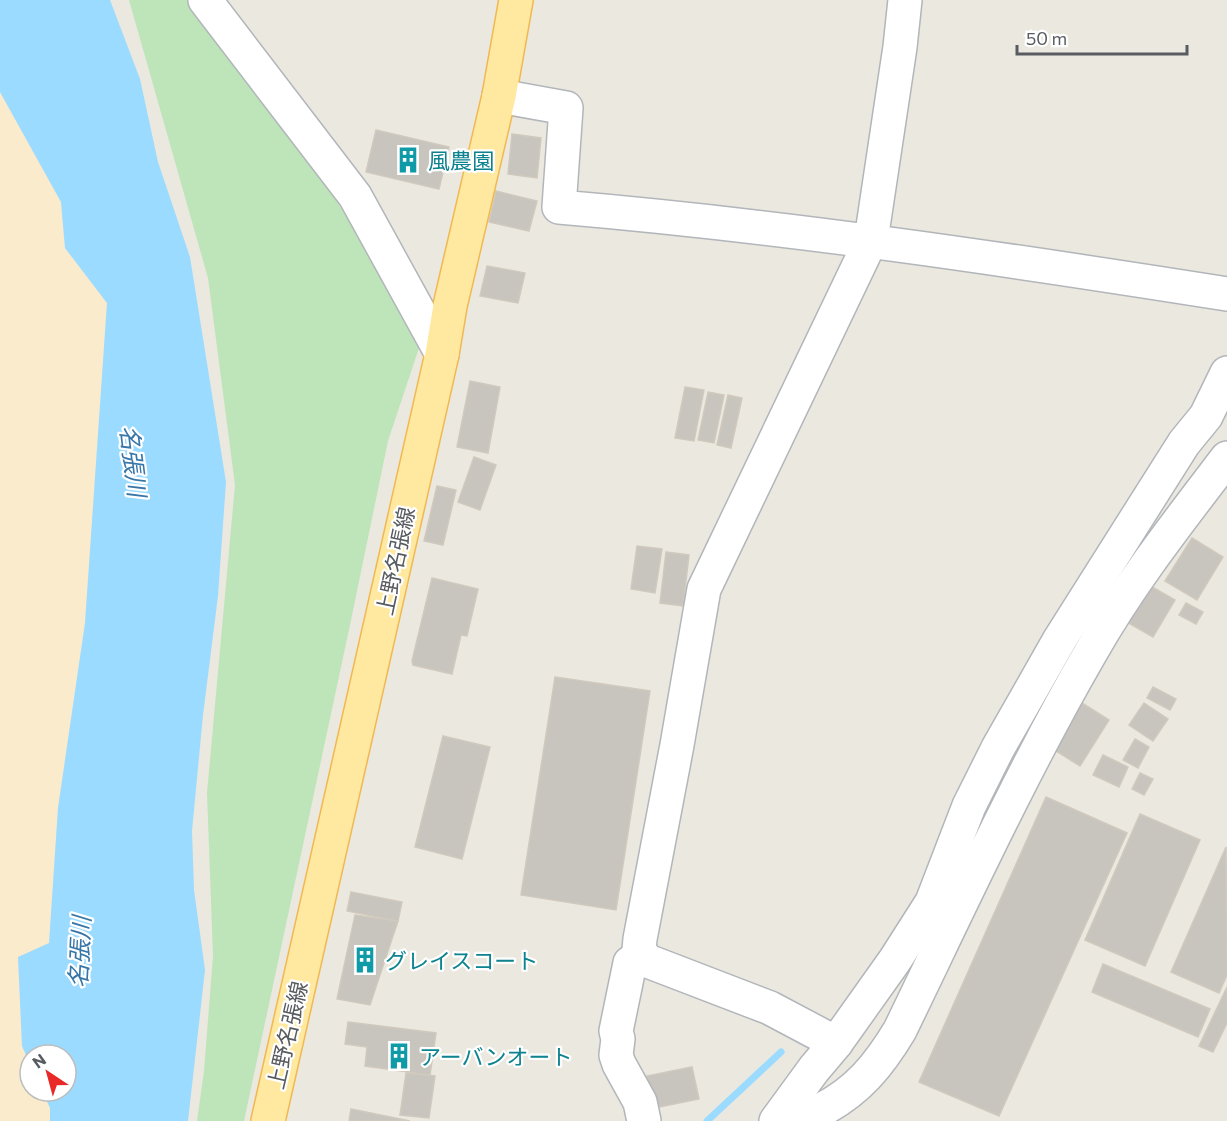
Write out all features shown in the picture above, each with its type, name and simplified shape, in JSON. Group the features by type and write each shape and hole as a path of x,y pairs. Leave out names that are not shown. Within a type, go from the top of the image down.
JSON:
{"main road":[{"name":"上野名張線","path":"268,1121 442,354 450,306 499,96 516,0"}],"street":[{"path":"205,0 355,196 442,354"},
{"path":"836,1043 770,1008 645,960 639,950 704,589 871,240 905,0"},
{"path":"499,96 566,108 559,207 665,216 871,240 1227,294"},
{"path":"778,1121 895,960 932,902 969,806 1004,738 1066,629 1184,443 1206,416 1227,373"},
{"path":"778,1121 820,1111 863,1082 883,1058 900,1030 1014,797 1091,651 1166,537 1227,458"},
{"path":"642,954 630,963 616,1031 618,1040 616,1055 640,1102 644,1121"}],"green space":[{"path":"129,0 189,0 306,155 424,333 388,441 244,1121 197,1121 204,1071 213,956 207,793 235,485 208,278"}],"sand":[{"path":"0,92 61,202 65,248 107,303 85,623 58,808 49,944 18,958 22,1043 18,1043 18,1103 48,1103 50,1121 0,1121"}],"water":[{"name":"名張川","path":"0,0 110,0 140,79 158,162 190,257 226,482 218,596 203,715 192,831 194,890 205,970 188,1121 50,1121 48,1103 78,1103 78,1043 22,1043 18,957 49,943 58,808 85,623 107,303 65,248 61,202 0,92"}],"building":[{"name":"風農園","path":"376,130 449,147 439,189 366,172"},
{"path":"512,134 541,138 537,178 508,174"},
{"path":"496,191 537,201 529,231 489,222"},
{"path":"487,266 525,273 518,303 480,296"},
{"path":"470,381 500,387 488,453 457,447"},
{"path":"685,387 704,390 694,441 675,438"},
{"path":"708,392 724,395 714,443 698,440"},
{"path":"728,395 742,398 731,448 717,445"},
{"path":"474,457 496,465 480,510 458,502"},
{"path":"437,486 456,490 443,545 424,541"},
{"path":"1192,538 1223,557 1197,600 1165,581"},
{"path":"637,546 662,549 655,593 631,589"},
{"path":"666,552 689,555 683,606 660,603"},
{"path":"432,578 478,589 467,636 461,635 452,674 413,665 412,661"},
{"path":"1147,584 1175,600 1153,637 1125,621"},
{"path":"1186,603 1203,612 1196,624 1179,615"},
{"path":"555,677 650,691 616,910 521,895"},
{"path":"1153,687 1176,699 1170,710 1147,698"},
{"path":"1082,703 1109,720 1080,766 1053,749"},
{"path":"1144,703 1168,719 1153,741 1129,725"},
{"path":"443,736 490,747 462,859 415,847"},
{"path":"1135,739 1149,747 1138,768 1123,760"},
{"path":"1103,755 1128,767 1119,787 1093,775"},
{"path":"1140,773 1153,779 1144,795 1132,789"},
{"path":"1046,797 1127,833 999,1116 919,1082"},
{"path":"1140,814 1200,840 1145,966 1085,940"},
{"path":"1226,847 1227,975 1219,993 1171,972"},
{"path":"351,892 402,902 398,921 347,911"},
{"name":"グレイスコート","path":"355,915 398,921 370,1005 337,999"},
{"path":"1103,964 1210,1009 1198,1037 1092,992"},
{"path":"1227,987 1227,1023 1213,1052 1199,1046"},
{"name":"アーバンオート","path":"348,1022 436,1033 430,1075 365,1066 367,1047 345,1044"},
{"path":"692,1067 699,1099 654,1108 647,1076"},
{"path":"406,1073 435,1076 429,1118 400,1115"},
{"path":"351,1109 410,1121 349,1121"}],"waterway":[{"path":"707,1121 781,1052"}],"place":[{"name":"風農園","path":"408,160"},
{"name":"グレイスコート","path":"365,960"},
{"name":"アーバンオート","path":"399,1056"}]}
